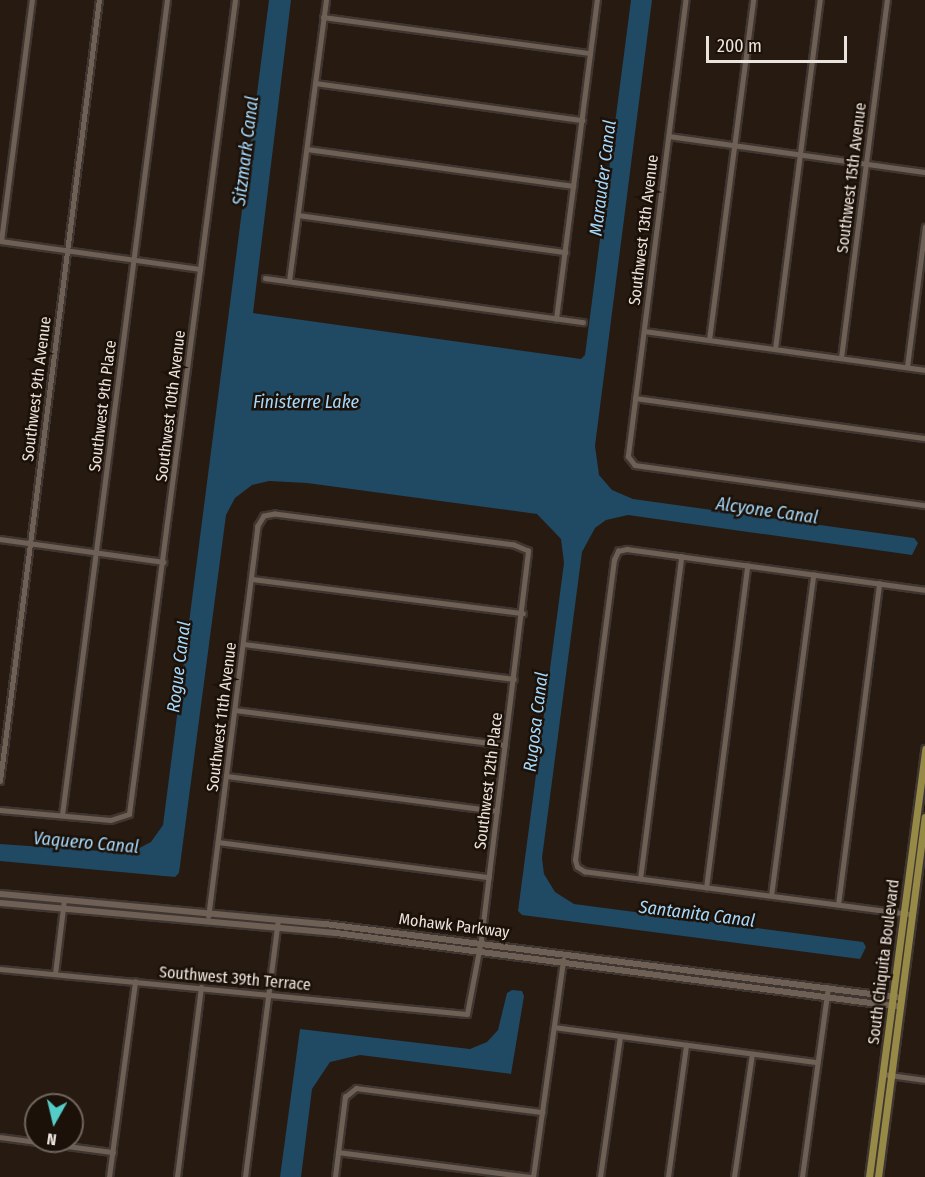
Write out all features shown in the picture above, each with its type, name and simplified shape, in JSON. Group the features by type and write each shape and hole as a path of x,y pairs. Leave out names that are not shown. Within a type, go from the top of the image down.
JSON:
{"main road":[{"name":"South Chiquita Boulevard","path":"869,1177 925,749"},
{"name":"South Chiquita Boulevard","path":"878,1177 925,818"}],"street":[{"path":"32,0 1,241 200,269"},
{"name":"Southwest 9th Avenue","path":"0,782 99,0"},
{"name":"Southwest 9th Place","path":"62,815 166,0"},
{"name":"Southwest 10th Avenue","path":"62,815 111,820 129,814 235,0"},
{"path":"290,281 326,0"},
{"path":"556,318 597,0"},
{"name":"Southwest 13th Avenue","path":"686,0 634,398 628,451 631,462 925,505"},
{"path":"709,340 753,0"},
{"path":"775,349 820,0"},
{"name":"Southwest 15th Avenue","path":"841,358 887,0"},
{"path":"323,17 590,53"},
{"path":"315,83 582,120"},
{"path":"669,136 925,172"},
{"path":"307,149 573,186"},
{"path":"298,215 565,252"},
{"path":"907,367 925,227"},
{"path":"265,278 583,322"},
{"path":"644,331 925,370"},
{"path":"634,398 925,438"},
{"name":"Southwest 11th Avenue","path":"208,922 258,526 264,516 275,514 514,545 528,551"},
{"path":"0,539 163,562"},
{"name":"Southwest 12th Place","path":"467,1014 479,952 489,877 523,613 528,551"},
{"path":"913,915 585,872 577,867 612,571 618,551 681,557 925,590"},
{"path":"640,879 681,557"},
{"path":"706,888 747,566"},
{"path":"771,896 813,575"},
{"path":"252,579 523,613"},
{"path":"838,905 879,584"},
{"path":"243,644 514,679"},
{"path":"235,710 506,745"},
{"path":"227,776 497,812"},
{"path":"0,810 62,815"},
{"path":"218,842 489,877"},
{"name":"Mohawk Parkway","path":"0,894 278,920 902,998"},
{"path":"55,974 64,900"},
{"name":"Mohawk Parkway","path":"0,903 277,928 901,1007"},
{"path":"245,1177 278,920"},
{"path":"338,1152 532,1177 564,954"},
{"name":"Southwest 39th Terrace","path":"0,969 467,1014"},
{"path":"110,1177 135,982"},
{"path":"177,1177 201,988"},
{"path":"802,1177 828,988"},
{"path":"554,1028 817,1062"},
{"path":"600,1177 620,1036"},
{"path":"668,1177 686,1045"},
{"path":"734,1177 752,1054"},
{"path":"883,1074 925,1080"},
{"path":"335,1177 345,1097 351,1090 361,1088 542,1112"},
{"path":"0,1137 113,1152"}],"water":[{"name":"Finisterre Lake","path":"269,0 291,0 253,313 581,359 585,355 631,0 652,0 595,446 599,475 612,490 633,499 914,538 918,543 912,555 628,515 606,520 595,528 582,552 542,858 544,874 555,892 574,904 863,942 866,947 860,959 522,915 518,911 564,563 561,539 537,514 307,483 269,481 252,485 235,498 226,515 179,873 175,877 0,861 0,844 130,853 151,842 163,825"},
{"path":"512,990 522,991 524,996 511,1074 360,1055 330,1062 312,1089 301,1177 280,1177 300,1029 470,1049 487,1042 498,1030 507,993"}],"water label":[{"name":"Sitzmark Canal","path":"246,151"},
{"name":"Marauder Canal","path":"603,178"},
{"name":"Alcyone Canal","path":"767,511"},
{"name":"Rogue Canal","path":"179,667"},
{"name":"Rugosa Canal","path":"536,722"},
{"name":"Vaquero Canal","path":"86,843"},
{"name":"Santanita Canal","path":"697,914"}]}
